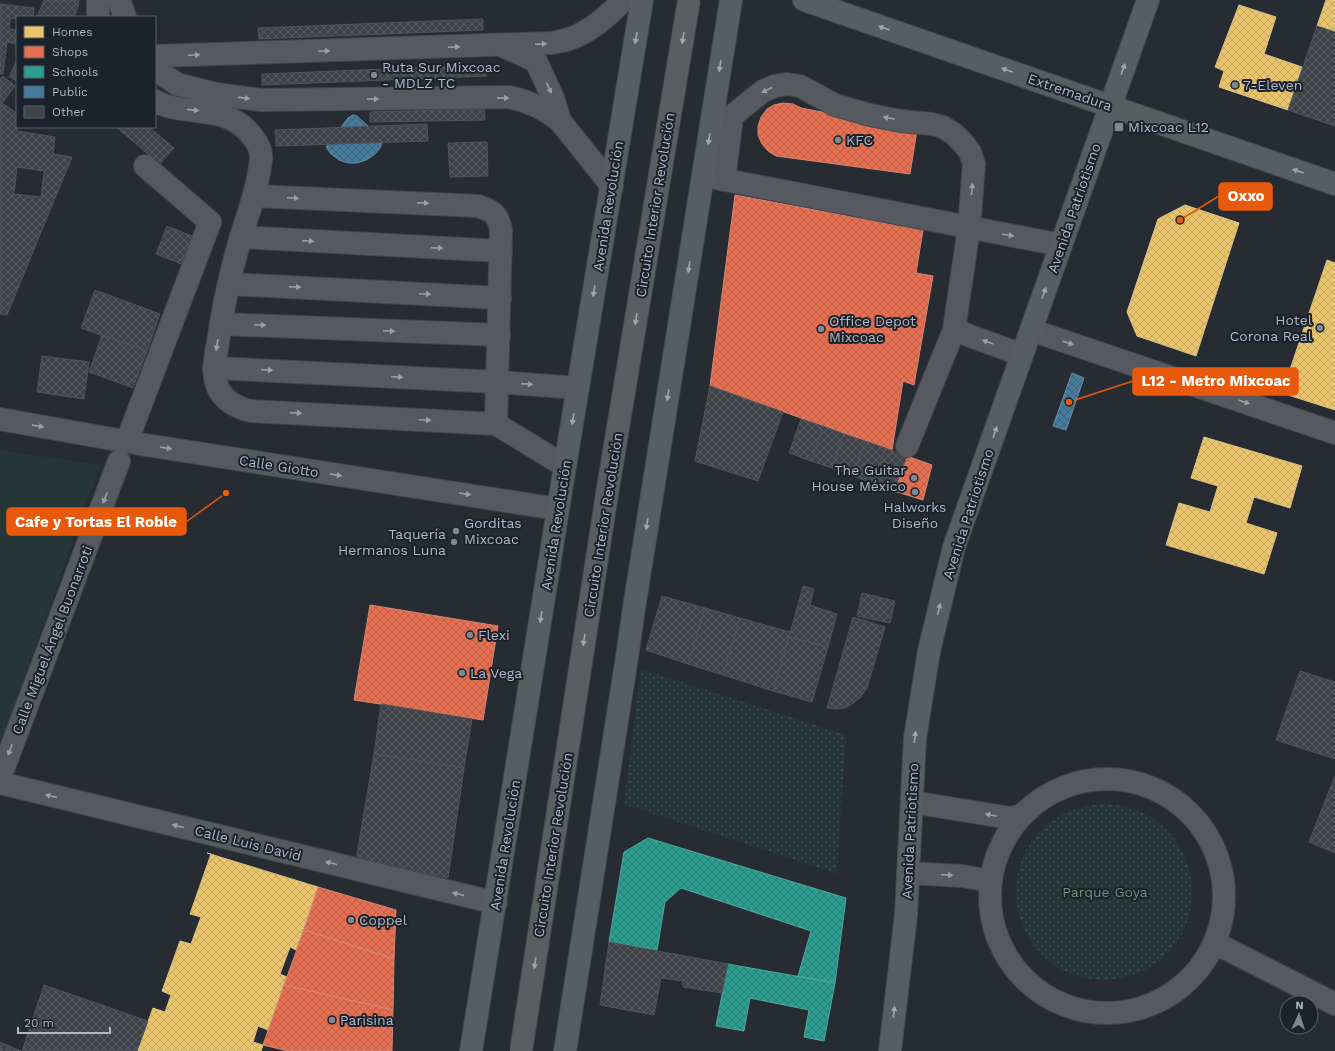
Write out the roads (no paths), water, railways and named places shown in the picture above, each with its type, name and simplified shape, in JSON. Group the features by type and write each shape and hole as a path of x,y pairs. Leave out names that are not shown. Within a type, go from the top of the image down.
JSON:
{"highway":[{"name":"Circuito Interior Revolución","path":"521,1051 607,494 689,0"}],"main road":[{"name":"Avenida Revolución","path":"471,1051 642,0"},
{"path":"566,1051 628,657 635,600 731,0"},
{"name":"Extremadura","path":"804,0 1335,184"},
{"name":"Avenida Patriotismo","path":"890,1051 906,915 915,738 929,651 954,548 1148,0"}],"street":[{"path":"98,0 98,16"},
{"path":"119,0 125,16"},
{"path":"156,56 551,43 570,39 589,29 615,9 623,0"},
{"path":"502,45 536,62 553,98 560,121"},
{"path":"156,69 177,84 216,94 261,100 509,98 524,100 538,105 550,112 560,121 612,186"},
{"path":"724,180 732,116 763,91 775,86 787,84 800,86 835,105 870,115 944,127 954,134 970,152 974,164 969,228 954,330 907,446"},
{"path":"156,101 171,107 215,113 226,117 239,124 253,137 262,156 254,196 228,284 214,368 216,384 224,398 241,409 251,411 496,424 565,466"},
{"path":"127,441 210,222 145,166"},
{"path":"703,176 1061,245"},
{"path":"254,196 478,206 490,210 499,219 502,251 496,424"},
{"path":"241,237 502,251"},
{"path":"228,284 500,298"},
{"path":"221,324 498,335"},
{"path":"954,330 1022,355"},
{"path":"1031,330 1335,434"},
{"path":"214,368 497,382 578,388"},
{"name":"Calle Giotto","path":"0,419 146,445 558,509"},
{"name":"Calle Miguel Ángel Buonarroti","path":"0,773 4,767 119,461"},
{"path":"912,802 1010,818 1020,816 1028,810 1044,798 1062,788 1082,782 1102,779 1123,780 1143,784 1162,792 1195,817 1207,834 1217,852 1225,892 1224,912 1215,943 1208,958 1198,971 1181,988 1162,1000 1140,1009 1117,1013 1093,1013 1070,1007 1048,998 1029,984 1013,967 1001,947 993,923 989,899 990,881 999,850 1011,828 1028,810"},
{"name":"Calle Luis David","path":"0,784 496,903"},
{"path":"908,873 962,876 990,881"},
{"path":"1215,943 1335,1004"}],"place":[{"name":"Ruta Sur Mixcoac - MDLZ TC","path":"374,75"},
{"name":"7-Eleven","path":"1235,85"},
{"name":"Mixcoac L12","path":"1119,127"},
{"name":"KFC","path":"838,140"},
{"name":"Oxxo","path":"1180,220"},
{"name":"Hotel Corona Real","path":"1320,328"},
{"name":"Office Depot Mixcoac","path":"821,329"},
{"name":"L12 - Metro Mixcoac","path":"1069,402"},
{"name":"The Guitar House México","path":"914,478"},
{"name":"Halworks Diseño","path":"915,492"},
{"name":"Cafe y Tortas El Roble","path":"226,493"},
{"name":"Gorditas Mixcoac","path":"456,531"},
{"name":"Taquería Hermanos Luna","path":"454,542"},
{"name":"Flexi","path":"470,635"},
{"name":"La Vega","path":"462,673"},
{"name":"Coppel","path":"351,920"},
{"name":"Parisina","path":"332,1020"}],"park label":[{"name":"Parque Goya","path":"1105,892"}]}
